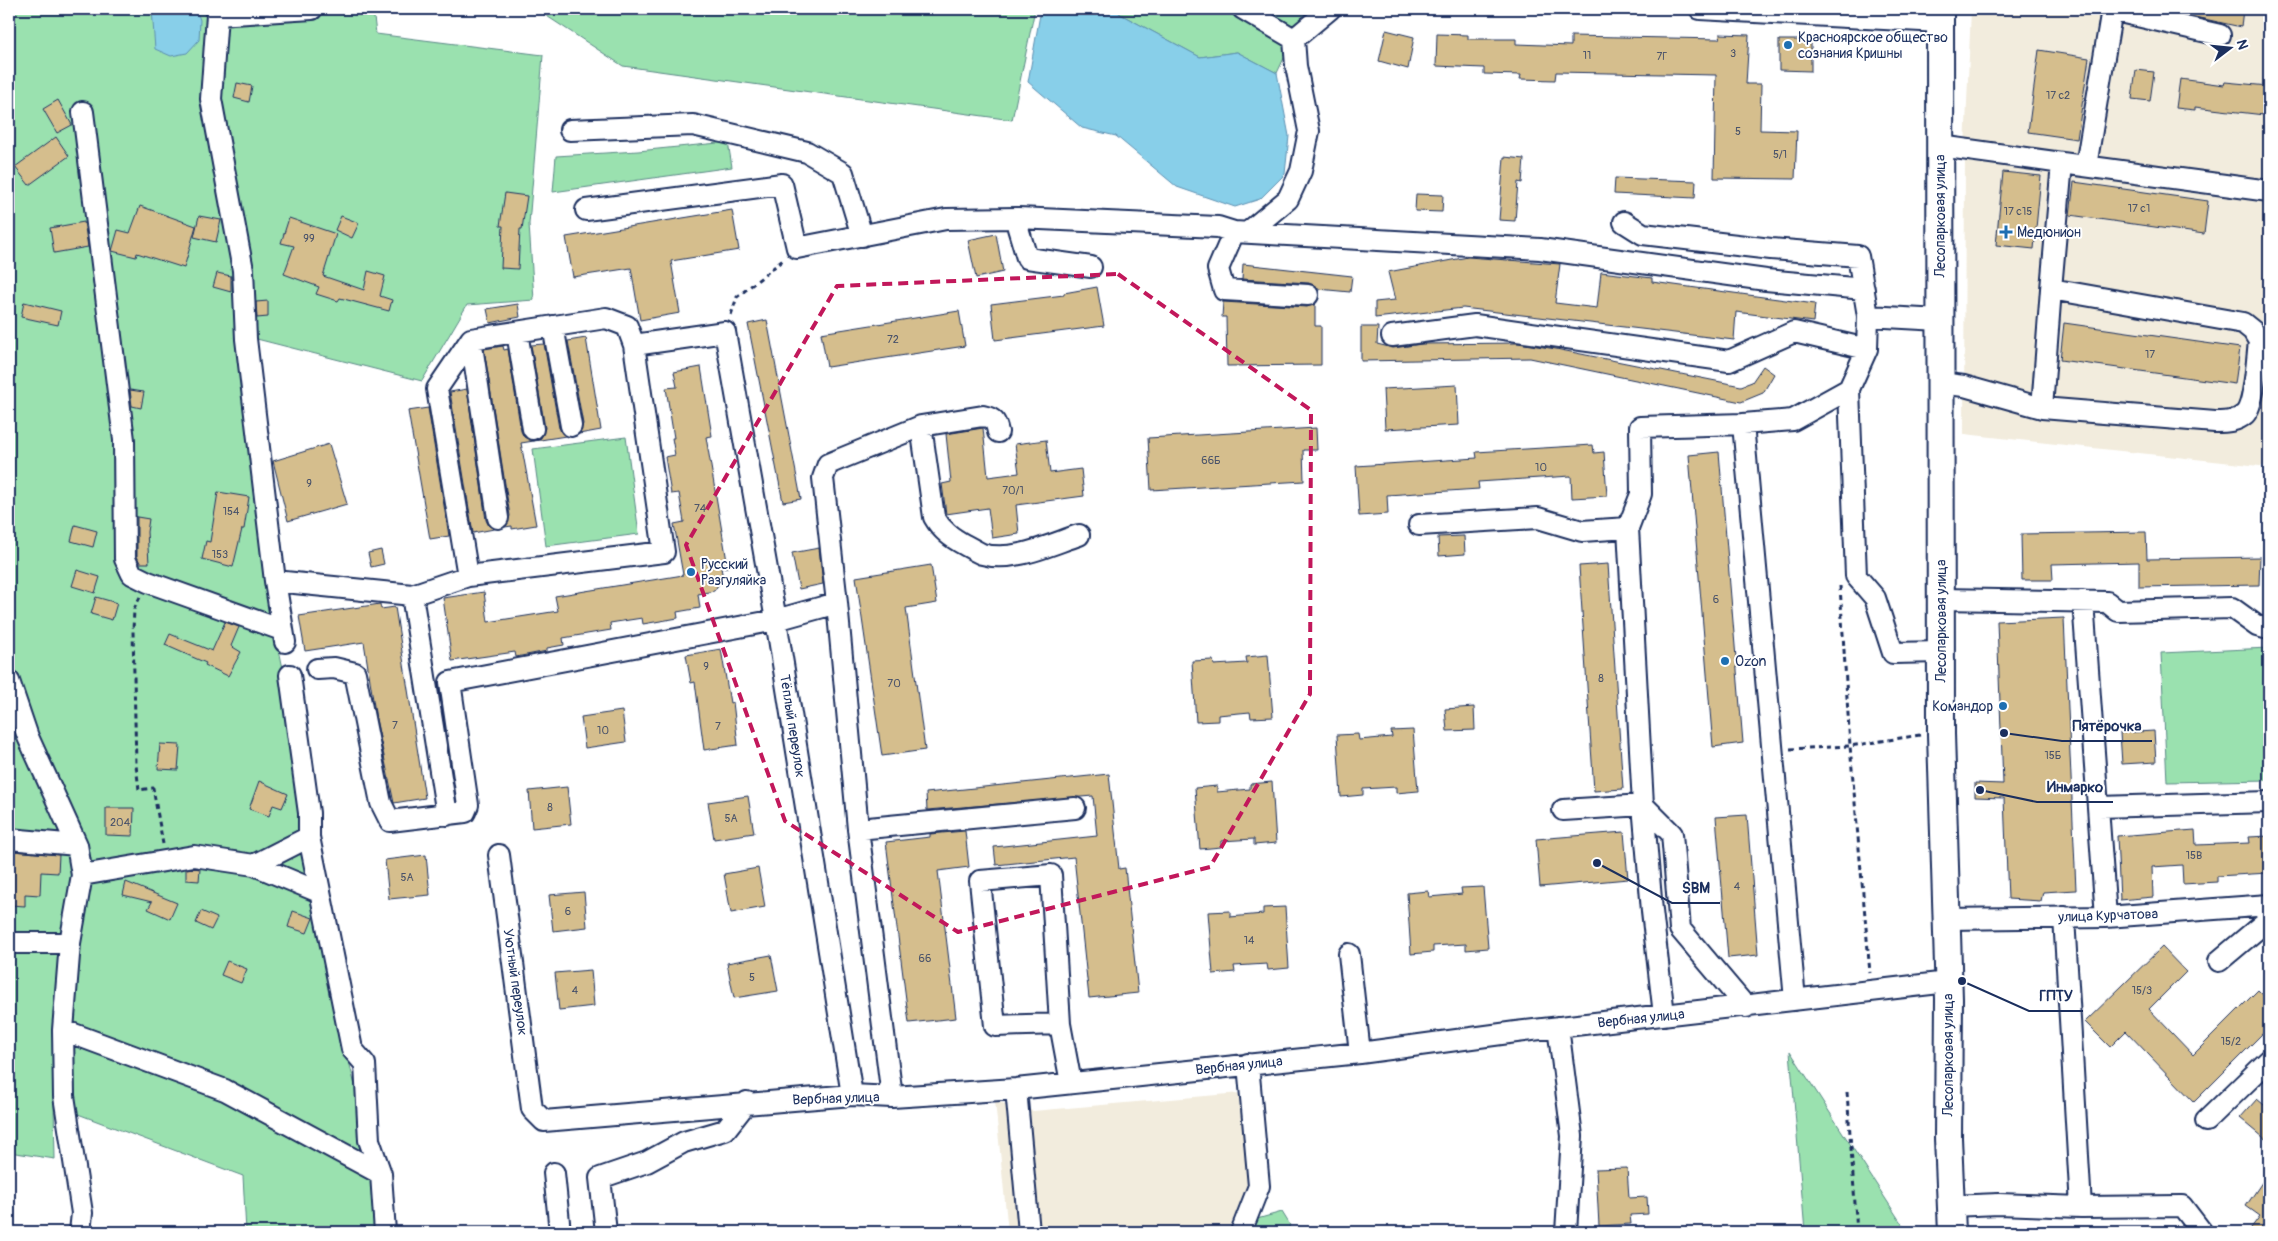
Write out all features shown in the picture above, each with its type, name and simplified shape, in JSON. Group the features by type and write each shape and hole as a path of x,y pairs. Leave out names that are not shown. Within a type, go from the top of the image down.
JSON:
{"main road":[{"name":"Лесопарковая улица","path":"1940,16 1941,734 1947,919 1948,1138 1952,1232"}],"street":[{"path":"83,112 124,440 125,559 132,574 148,582 284,636 275,582 246,339 243,270 211,99 216,12 312,9"},
{"path":"1243,9 1294,39"},
{"path":"1294,39 1330,9"},
{"path":"1700,9 1940,16"},
{"path":"2086,166 2111,10 2220,35"},
{"path":"1294,39 1296,66 1309,131 1301,172 1288,199 1241,233 1218,269 1224,290 1308,295"},
{"path":"570,130 693,125 807,152 842,173 862,236"},
{"path":"1940,146 2269,192"},
{"path":"2042,408 2062,163"},
{"path":"586,210 782,184 797,248 946,219 1018,218 1218,227 1241,233 1540,249 1766,280 1864,289"},
{"path":"1018,218 1018,228 1027,258 1091,267"},
{"path":"1624,222 1643,234 1771,249 1858,256 1868,316 1868,349 1849,389 1856,576 1875,598 1893,653 1941,652"},
{"path":"1940,382 1964,386 2042,408 2215,422 2232,422 2245,414 2250,404 2259,341 2253,330 2243,323 2051,289"},
{"path":"1868,316 1940,320"},
{"path":"275,582 412,596 468,576 664,552 634,345 627,326 606,318 471,338 437,389 468,576"},
{"path":"553,326 571,426"},
{"path":"1392,336 1475,326 1729,361 1794,332 1868,349"},
{"path":"516,332 533,429"},
{"path":"634,345 725,332"},
{"name":"Тёплый переулок","path":"725,332 776,620 852,1095"},
{"path":"471,338 498,518"},
{"path":"1664,1015 1652,911 1643,805 1628,528 1641,494 1640,427 1743,424 1792,420 1849,389"},
{"path":"892,1096 858,829 837,603 823,478 828,464 921,426 984,416 996,422 998,432"},
{"path":"1743,424 1795,1000"},
{"path":"921,426 934,518 940,527 952,538 983,554 998,556 1018,554 1079,535"},
{"path":"1419,525 1538,518 1582,531 1628,528"},
{"path":"412,596 447,815"},
{"path":"1942,598 2106,602 2118,610 2232,608 2257,626 2269,629"},
{"path":"2083,601 2106,917"},
{"path":"317,669 334,668 355,673 381,803 390,821 447,815 465,812 468,805 450,682 776,620 837,603"},
{"path":"290,675 309,812 309,837 319,892 352,1049 365,1064 369,1140 381,1174 385,1232"},
{"path":"9,681 28,736 77,845 82,875 70,943 62,1030 64,1096 82,1212 80,1232"},
{"path":"2098,807 2269,802"},
{"path":"1564,810 1643,805 1672,834 1680,929 1746,1007"},
{"path":"858,829 1074,808"},
{"path":"254,865 309,837"},
{"path":"9,839 77,845"},
{"name":"Уютный переулок","path":"499,855 532,1109"},
{"path":"82,875 194,856 254,865 319,892"},
{"path":"1060,1024 995,1026 980,881 1051,876 1060,1024 1071,1083"},
{"name":"улица Курчатова","path":"1947,919 2064,916 2106,917 2269,905"},
{"path":"2064,916 2080,1206"},
{"path":"2219,961 2269,919"},
{"path":"9,944 70,943"},
{"path":"1349,954 1360,1053"},
{"name":"Вербная улица","path":"532,1109 544,1121 747,1102 852,1095 892,1096 1016,1089 1360,1053 1558,1027 1746,1007 1948,982"},
{"path":"1558,1027 1572,1136 1566,1232"},
{"path":"62,1030 225,1090 381,1174"},
{"path":"2206,1121 2269,1060"},
{"path":"1241,1232 1259,1186 1248,1064"},
{"path":"1016,1089 1028,1232"},
{"path":"606,1232 600,1178 647,1162 684,1142 725,1130 747,1102"},
{"path":"554,1173 560,1232"},
{"path":"1950,1206 1999,1204 2182,1206 2202,1232"}],"path":[{"path":"725,332 737,297 797,248"},
{"path":"1840,577 1850,746 1870,974"},
{"path":"148,582 134,609 136,765 138,790 154,788 166,860"},
{"path":"1772,750 1850,746 1920,735"},
{"path":"1847,1092 1856,1232"}],"highlighted area":[{"path":"1118,274 1311,410 1310,694 1210,867 958,932 785,821 686,545 837,286"}],"shaded area":[{"path":"1971,9 2269,9 2269,467 1964,434 1965,149"},
{"path":"1240,1093 1247,1185 1228,1232 1008,1232 995,1101 1033,1111"}],"green space":[{"path":"9,9 373,9 376,34 543,55 529,224 534,300 467,305 422,381 241,335 269,602 289,697 344,1040 377,1178 380,1232 246,1232 243,1176 54,1105 55,1159 9,1152"},
{"path":"536,9 1035,9 1012,120 623,66"},
{"path":"1117,9 1307,9 1277,73 1237,52 1200,57 1120,14"},
{"path":"728,142 732,167 553,192 556,156 638,151"},
{"path":"626,437 639,534 546,546 533,449"},
{"path":"2269,648 2269,780 2167,782 2161,653"},
{"path":"1790,1051 1907,1232 1805,1232"},
{"path":"1282,1212 1290,1225 1287,1232 1253,1232 1257,1219"}],"water":[{"path":"152,9 196,9 200,20 199,40 187,53 171,56 155,49"},
{"path":"1041,9 1117,9 1120,14 1200,57 1237,52 1277,73 1289,136 1285,174 1260,199 1235,207 1177,187 1116,136 1082,128 1028,82"}],"building":[{"path":"2173,9 2243,9 2241,27 2172,12"},
{"path":"1386,30 1414,37 1408,69 1379,61"},
{"path":"1437,34 1468,35 1468,39 1516,39 1516,44 1571,46 1571,36 1719,39 1720,34 1749,35 1746,84 1761,84 1760,130 1797,131 1795,179 1714,178 1716,75 1556,72 1555,80 1520,79 1521,75 1484,74 1484,68 1436,66"},
{"path":"1779,40 1811,40 1811,71 1779,70"},
{"path":"2039,50 2089,58 2077,139 2028,132"},
{"path":"2136,70 2154,72 2150,101 2132,99"},
{"path":"2180,79 2224,85 2225,82 2268,86 2264,115 2195,107 2195,110 2176,108"},
{"path":"237,83 252,86 249,102 234,98"},
{"path":"58,100 72,125 57,133 43,109"},
{"path":"56,137 69,156 29,185 15,167"},
{"path":"1504,157 1524,159 1522,183 1518,182 1515,221 1499,220"},
{"path":"2003,172 2041,176 2034,249 1996,245"},
{"path":"1615,178 1696,181 1695,198 1614,194"},
{"path":"2074,182 2208,201 2204,234 2070,215"},
{"path":"505,193 527,196 522,229 520,229 518,269 501,268 503,226 500,226"},
{"path":"1416,194 1443,195 1442,212 1415,211"},
{"path":"140,206 196,226 184,268 137,253 136,257 112,251 118,230 130,233"},
{"path":"732,210 739,250 671,261 680,313 640,320 631,268 573,277 566,237"},
{"path":"199,216 221,220 216,242 194,237"},
{"path":"341,216 359,223 352,238 335,230"},
{"path":"289,218 336,234 323,276 364,290 368,271 385,276 380,296 392,300 389,311 340,298 338,301 316,294 319,287 284,274 294,246 281,243"},
{"path":"84,222 88,247 54,253 50,228"},
{"path":"996,234 1003,272 976,278 968,240"},
{"path":"1468,257 1560,264 1555,303 1597,308 1601,272 1652,278 1652,282 1815,304 1813,322 1736,312 1734,340 1463,308 1375,318 1375,302 1395,300 1388,272"},
{"path":"1243,264 1352,276 1350,292 1318,289 1309,283 1242,279"},
{"path":"217,273 231,276 231,292 213,287"},
{"path":"1097,287 1104,326 995,340 991,304 1064,295 1064,293"},
{"path":"268,301 268,317 257,318 256,302"},
{"path":"24,302 61,311 58,325 21,317"},
{"path":"1223,302 1307,307 1315,304 1315,326 1321,326 1321,365 1227,366 1226,317 1222,317"},
{"path":"518,304 520,317 490,323 487,309"},
{"path":"959,311 965,346 827,367 821,333"},
{"path":"767,320 801,499 783,502 748,324"},
{"path":"2064,323 2240,348 2235,384 2060,360"},
{"path":"1361,327 1378,327 1377,344 1393,348 1422,344 1518,343 1741,386 1752,382 1763,366 1774,374 1763,393 1741,402 1530,358 1361,361"},
{"path":"586,338 601,430 579,434 583,424 568,341"},
{"path":"544,344 559,428 566,436 534,441 541,438 545,428 531,345"},
{"path":"503,346 504,350 508,349 521,431 524,437 534,441 521,443 536,525 512,529 512,526 505,527 510,516 484,349"},
{"path":"701,367 712,436 706,437 728,567 721,568 723,578 714,591 698,594 700,608 677,612 678,618 643,624 642,618 610,623 611,630 563,638 564,645 547,648 547,651 516,657 515,652 452,661 443,598 484,592 488,622 558,611 555,596 683,575 674,524 684,522 679,493 671,494 665,457 675,455 666,388 677,387 674,372"},
{"path":"1457,385 1459,425 1385,429 1383,389"},
{"path":"467,389 486,520 489,526 494,529 473,533 450,392"},
{"path":"130,390 144,392 141,408 132,406"},
{"path":"428,408 449,536 430,539 408,411"},
{"path":"983,428 988,477 1019,473 1015,444 1046,440 1050,473 1081,469 1084,496 1016,505 1019,534 992,538 988,508 946,514 942,484 951,482 946,434"},
{"path":"1316,428 1317,450 1303,450 1304,481 1151,490 1148,438"},
{"path":"329,444 347,504 288,521 273,461"},
{"path":"1593,445 1594,453 1604,452 1607,496 1572,498 1571,476 1478,482 1479,489 1387,495 1388,514 1359,516 1356,466 1477,458 1476,452"},
{"path":"1719,452 1743,743 1713,747 1689,455"},
{"path":"218,492 249,497 244,529 242,529 233,567 202,559 206,541 210,542"},
{"path":"137,517 149,519 147,532 149,563 140,563 137,556"},
{"path":"75,525 97,531 93,547 71,541"},
{"path":"2146,532 2147,559 2260,557 2259,585 2139,587 2139,562 2052,564 2053,580 2022,580 2021,534"},
{"path":"1464,536 1465,554 1439,556 1438,537"},
{"path":"819,548 823,584 799,589 792,553"},
{"path":"381,550 384,564 371,567 368,553"},
{"path":"1608,564 1623,789 1594,791 1579,566"},
{"path":"931,565 937,603 906,608 925,750 882,756 856,577"},
{"path":"77,570 100,577 95,593 72,586"},
{"path":"96,597 117,603 112,620 91,614"},
{"path":"380,604 381,609 395,607 425,798 394,803 376,719 364,642 305,651 299,616"},
{"path":"2064,618 2076,890 2043,892 2041,901 2008,899 2004,798 1975,797 1975,783 2003,784 1997,621"},
{"path":"225,622 239,627 231,646 241,652 228,676 205,665 206,663 165,645 170,634 212,651"},
{"path":"721,649 730,703 733,702 738,745 704,750 695,682 691,683 686,655"},
{"path":"1268,655 1273,717 1251,718 1250,712 1218,715 1218,721 1196,722 1192,661 1213,660 1214,665 1247,663 1246,657"},
{"path":"1474,707 1475,730 1447,731 1445,709"},
{"path":"622,711 626,742 585,748 581,717"},
{"path":"1413,730 1418,791 1396,793 1396,787 1363,789 1363,795 1341,797 1337,735 1358,734 1359,740 1392,737 1391,731"},
{"path":"2154,731 2156,762 2122,764 2120,733"},
{"path":"160,744 180,745 178,770 158,769"},
{"path":"1109,774 1119,869 1125,868 1138,993 1089,998 1074,857 996,865 994,847 1097,836 1093,796 927,810 926,793"},
{"path":"259,781 288,794 282,808 273,805 269,816 249,809"},
{"path":"1272,782 1276,843 1254,845 1254,839 1221,841 1221,847 1200,849 1195,788 1217,786 1217,792 1250,789 1250,784"},
{"path":"567,787 571,824 532,828 529,791"},
{"path":"748,796 754,833 714,839 708,802"},
{"path":"106,808 134,808 133,836 106,835"},
{"path":"1747,815 1758,955 1728,958 1716,817"},
{"path":"2195,830 2196,845 2250,843 2249,837 2269,836 2269,873 2217,876 2217,882 2183,884 2182,865 2152,867 2153,897 2120,900 2117,836"},
{"path":"965,831 969,867 938,871 956,1018 909,1023 886,842 930,837 930,834"},
{"path":"1624,832 1628,879 1540,887 1536,839"},
{"path":"14,851 59,855 58,873 41,872 40,895 25,894 25,906 10,905"},
{"path":"426,855 430,895 389,899 385,860"},
{"path":"758,868 765,907 731,913 724,874"},
{"path":"186,869 200,869 199,881 186,880"},
{"path":"126,882 177,903 170,919 148,909 152,902 123,895"},
{"path":"1483,887 1488,948 1466,950 1466,944 1433,946 1433,952 1411,954 1407,893 1428,891 1429,897 1462,894 1461,888"},
{"path":"584,892 587,927 553,931 549,895"},
{"path":"1285,907 1289,968 1268,970 1267,964 1234,966 1235,972 1213,974 1208,912 1230,911 1230,917 1263,914 1263,908"},
{"path":"201,911 217,918 211,930 196,923"},
{"path":"293,911 313,918 307,933 288,927"},
{"path":"2162,947 2186,972 2149,1009 2193,1055 2258,990 2269,1001 2269,1027 2194,1102 2126,1031 2110,1047 2085,1022"},
{"path":"771,955 778,991 734,998 727,963"},
{"path":"227,961 247,969 241,983 221,975"},
{"path":"591,970 594,1006 559,1010 555,973"},
{"path":"2257,1099 2269,1109 2269,1142 2240,1118"},
{"path":"1627,1168 1629,1198 1647,1197 1648,1214 1630,1215 1631,1224 1599,1226 1596,1169"},
{"path":"2269,1172 2269,1232 2248,1232 2260,1216 2246,1206"}],"place":[{"name":"Красноярское общество сознания Кришны","path":"1788,45"},
{"name":"Медюнион","path":"2006,232"},
{"name":"Русский Разгуляйка","path":"691,572"},
{"name":"Ozon","path":"1725,661"},
{"name":"Командор","path":"2003,706"},
{"name":"Пятёрочка","path":"2004,733"},
{"name":"Инмарко","path":"1980,790"},
{"name":"SBM","path":"1597,863"},
{"name":"ГПТУ","path":"1962,981"}]}
